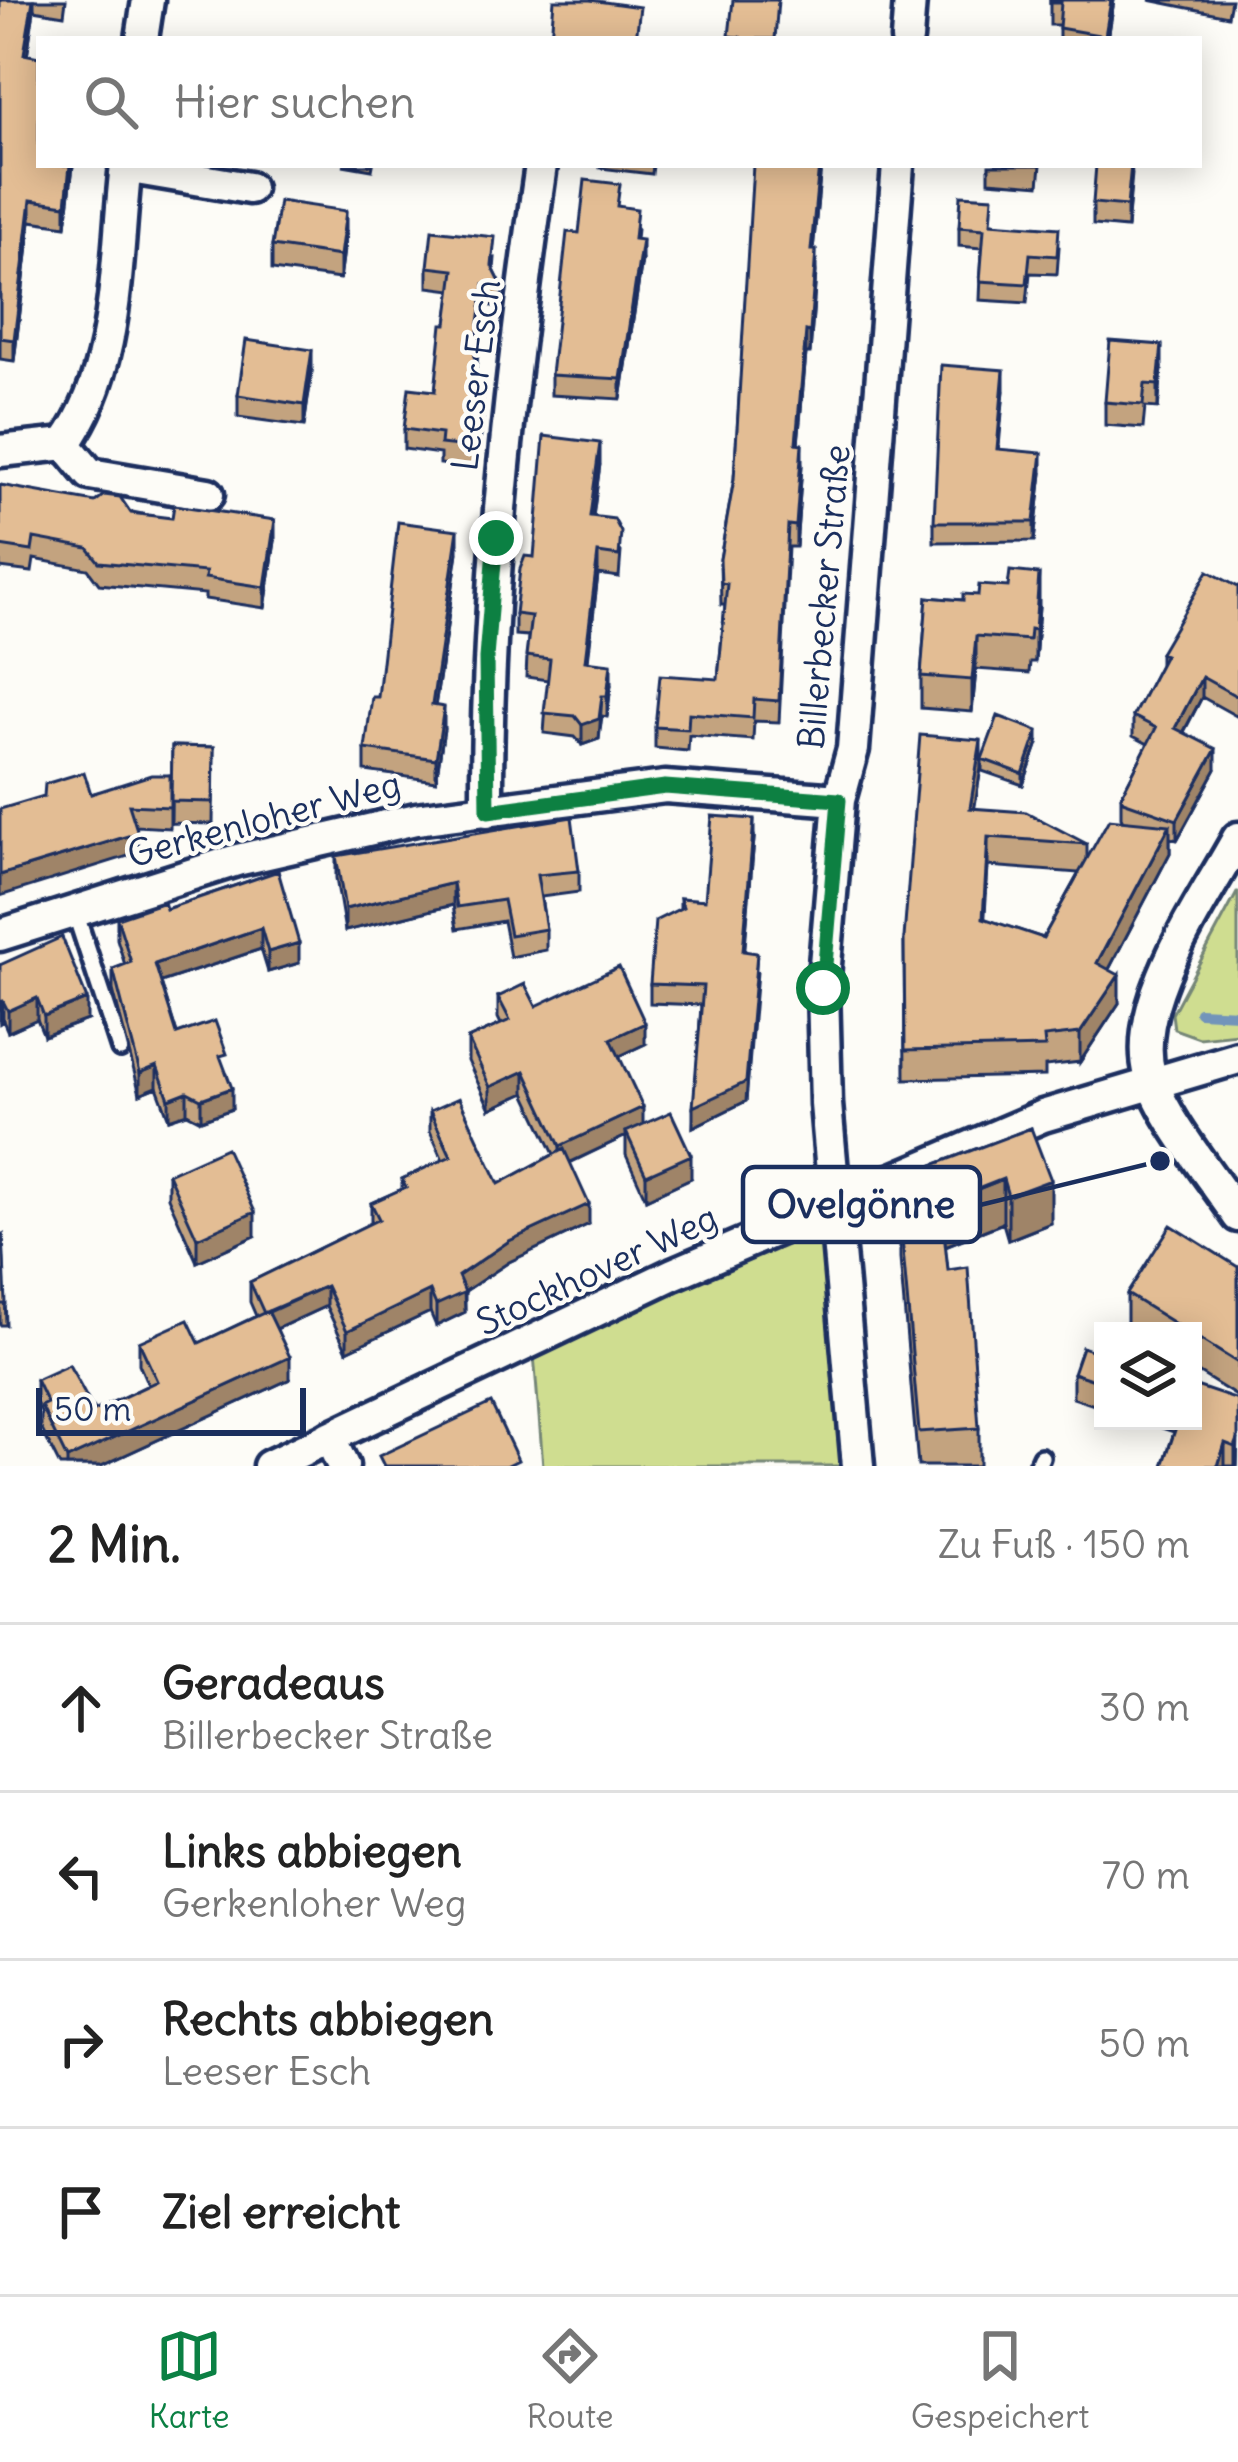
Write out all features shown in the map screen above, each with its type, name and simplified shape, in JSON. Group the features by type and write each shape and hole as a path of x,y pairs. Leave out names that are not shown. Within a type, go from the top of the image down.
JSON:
{"street":[{"path":"142,36 148,0"},
{"path":"907,36 910,0"},
{"path":"0,451 65,444 87,414 102,372 126,168"},
{"path":"137,168 249,188"},
{"name":"Leeser Esch","path":"488,811 486,658 541,168"},
{"name":"Billerbecker Straße","path":"858,1466 839,1207 826,1104 823,988 839,800 853,749 898,168"},
{"path":"65,444 90,474 208,494"},
{"name":"Gerkenloher Weg","path":"0,934 344,832 665,787 839,800"},
{"path":"1238,838 1150,1008 1144,1044 1151,1080 1238,1216"},
{"name":"Stockhover Weg","path":"269,1466 674,1274 1043,1116 1151,1080 1238,1058"},
{"path":"329,1437 343,1466"}],"lane":[{"path":"75,912 120,1049"}],"green space":[{"path":"1238,891 1238,1034 1199,1038 1174,1029 1172,1014"},
{"path":"839,1207 858,1466 543,1466 533,1342"}],"building":[{"path":"0,0 33,0 24,54 36,56 36,168 70,168 66,205 31,200 14,340 0,338"},
{"path":"554,0 640,7 636,36 551,36"},
{"path":"733,0 778,0 775,36 729,36"},
{"path":"1050,0 1111,0 1105,36 1059,28 1061,3"},
{"path":"753,168 819,168 810,332 806,331 796,443 802,444 796,526 788,525 779,701 754,699 753,718 689,713 688,729 655,727 660,675 718,679 727,584 721,583 720,559 734,479"},
{"path":"1096,168 1131,168 1127,206 1093,203"},
{"path":"585,180 620,184 617,206 637,209 634,239 642,240 621,379 551,375 567,232 579,233"},
{"path":"961,195 993,197 991,223 1059,228 1057,256 1030,254 1027,284 980,281 984,229 959,227"},
{"path":"279,201 346,211 340,256 272,246"},
{"path":"432,230 495,237 492,266 502,286 484,284 470,394 483,396 477,448 440,444 441,434 404,429 409,388 435,391 442,324 447,324 454,270 428,267"},
{"path":"246,340 312,350 304,405 238,395"},
{"path":"1110,341 1162,345 1158,385 1145,384 1143,405 1105,402"},
{"path":"941,365 1004,370 997,449 1042,453 1034,522 934,522"},
{"path":"544,436 600,443 590,516 614,519 621,532 619,556 598,553 585,661 611,664 607,696 602,696 599,719 582,725 575,716 544,713 550,659 526,656 531,616 515,614 520,569 525,556 534,557"},
{"path":"0,485 95,502 104,495 120,497 131,513 172,518 174,505 275,520 265,587 205,578 206,572 99,562 88,548 34,538 32,551 0,546"},
{"path":"398,522 458,530 432,705 444,707 436,759 365,749 372,697 378,697"},
{"path":"1010,571 1039,574 1035,630 1030,629 1029,640 976,636 972,680 921,676 927,597 963,600 963,594 978,595 979,585 1008,587"},
{"path":"1208,571 1238,587 1238,697 1202,677 1175,728 1216,749 1177,820 1123,801 1121,796 1156,728 1133,716 1165,655 1160,653"},
{"path":"998,716 1038,731 1023,774 982,759"},
{"path":"920,735 981,740 970,808 1026,812 1087,844 988,837 983,918 1043,938 1109,819 1170,825 1097,963 1119,975 1080,1033 1044,1037 1045,1047 905,1050 904,938"},
{"path":"172,746 214,747 213,802 171,801"},
{"path":"84,772 91,794 151,775 170,775 170,807 129,805 138,833 0,875 0,809 44,796 45,784"},
{"path":"712,816 754,819 743,951 757,953 746,1082 693,1107 703,986 650,984 655,921 683,907 680,898 705,900"},
{"path":"572,817 579,871 537,875 546,929 510,935 503,900 457,907 453,883 345,909 336,856"},
{"path":"278,871 299,943 268,952 261,928 155,964 177,1034 215,1021 227,1054 220,1056 232,1088 201,1099 187,1092 169,1099 157,1066 140,1073 113,969 131,962 117,918 164,902 166,909"},
{"path":"62,937 87,999 44,1016 37,998 8,1011 0,1002 0,965"},
{"path":"619,967 645,1023 611,1039 643,1107 560,1146 525,1071 490,1087 468,1039 510,1020 498,997 525,984 536,1006"},
{"path":"459,1098 499,1184 564,1149 589,1204 509,1241 458,1276 465,1292 436,1305 430,1291 347,1331 326,1286 264,1313 250,1282 379,1219 371,1203 406,1187 402,1179 451,1156 430,1111"},
{"path":"671,1112 691,1155 646,1175 626,1132"},
{"path":"1031,1128 1051,1180 1008,1196 1003,1179 945,1202 933,1165"},
{"path":"226,1148 255,1212 197,1238 168,1174"},
{"path":"939,1184 948,1270 968,1267 979,1428 919,1432 900,1216 920,1214"},
{"path":"1171,1225 1238,1267 1238,1363 1202,1341 1202,1322 1172,1322 1127,1294"},
{"path":"0,1235 6,1304 0,1304"},
{"path":"268,1311 290,1357 67,1459 41,1406 47,1403 36,1380 69,1365 94,1411 157,1381 139,1342 188,1320 199,1343"},
{"path":"1082,1347 1094,1351 1094,1380 1073,1373"},
{"path":"1202,1388 1238,1400 1238,1439 1235,1447 1225,1443 1218,1466 1163,1466 1175,1430 1202,1430"},
{"path":"491,1403 518,1460 506,1466 384,1466 379,1456"}],"waterway":[{"path":"1199,1012 1238,1014"}],"place":[{"name":"Ovelgönne","path":"1160,1161"}],"route":[{"path":"496,538 486,658 488,811 665,787 839,800 823,988"}]}
